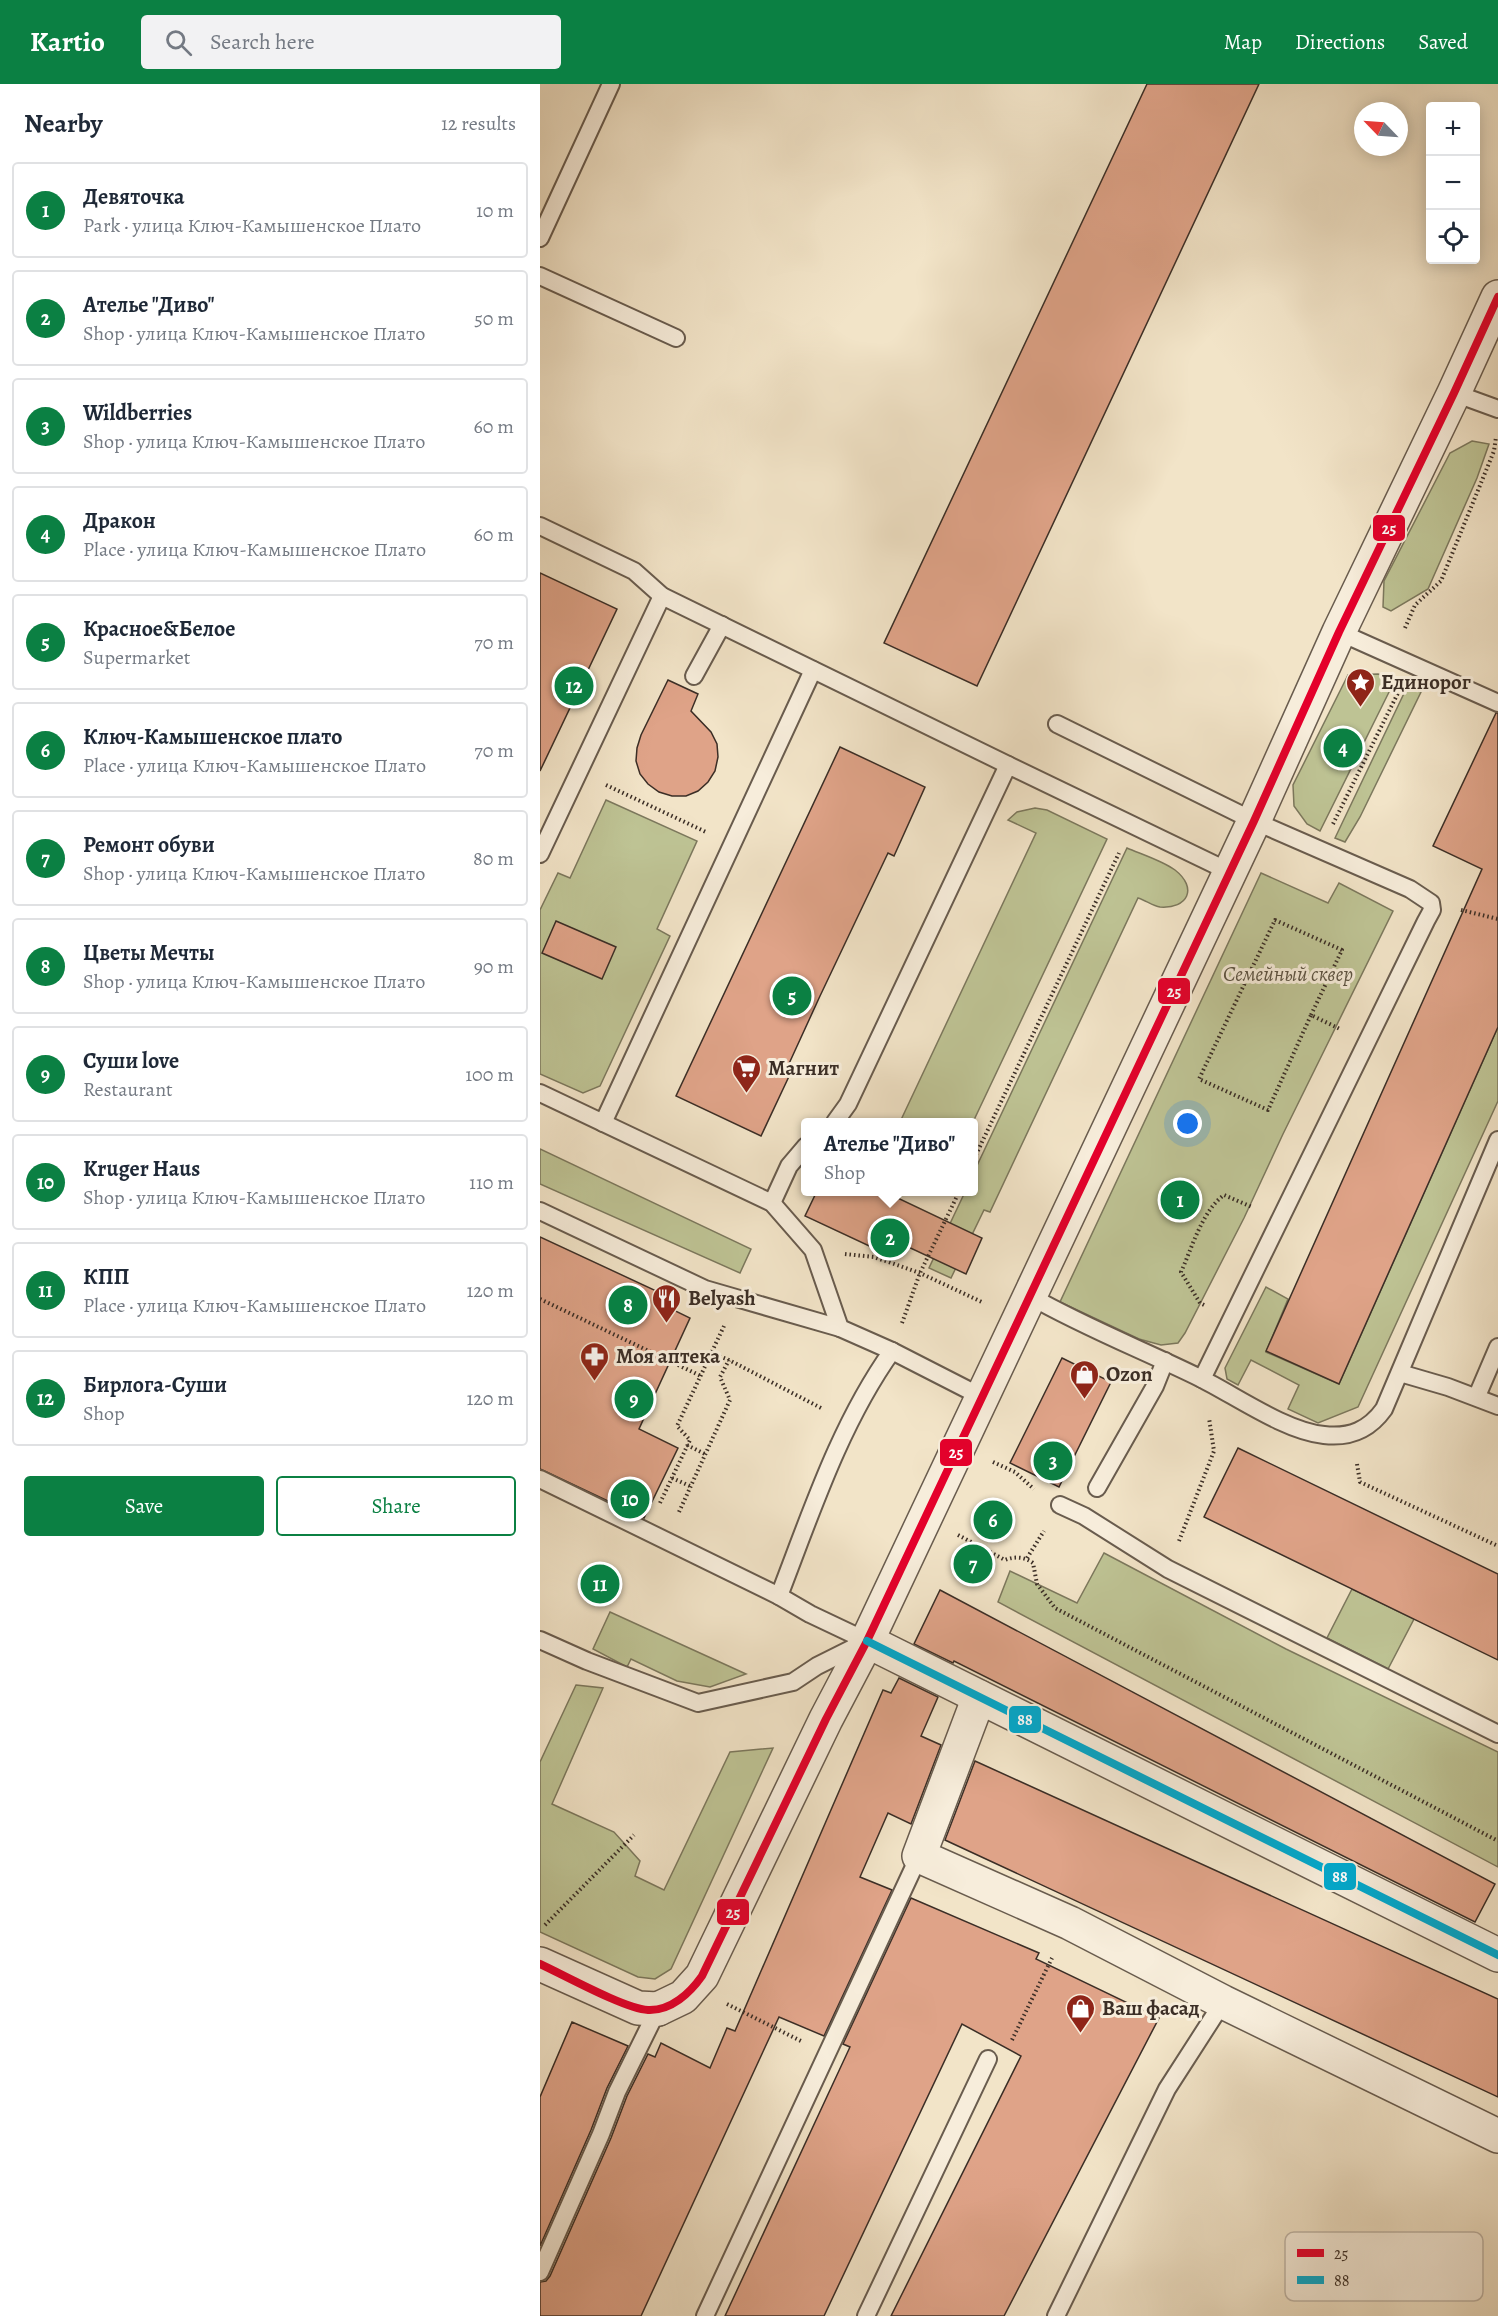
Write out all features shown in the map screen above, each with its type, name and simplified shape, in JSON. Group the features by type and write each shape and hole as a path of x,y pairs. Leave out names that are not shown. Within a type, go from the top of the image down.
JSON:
{"street":[{"path":"540,1964 638,2008 658,2009 674,2003 694,1988 702,1977 820,1729 867,1641 1254,821 1339,632 1455,393 1498,297"},
{"path":"867,1641 1495,1946"},
{"path":"979,1697 919,1856 1070,1923 1223,2002 1498,2136"}],"lane":[{"path":"540,238 611,84"},
{"path":"540,276 676,338"},
{"path":"1455,393 1498,409"},
{"path":"540,526 634,571 662,596 1230,872"},
{"path":"540,854 662,596"},
{"path":"694,676 722,625"},
{"path":"1339,632 1498,703"},
{"path":"603,1123 813,670"},
{"path":"1057,724 1254,821 1410,889 1431,903 1432,910 1202,1379"},
{"path":"838,1118 848,1104 1008,765"},
{"path":"540,1093 772,1203 813,1250 840,1328"},
{"path":"1030,1296 1065,1317 1165,1361 1296,1428 1323,1435 1342,1436 1352,1433 1375,1422 1384,1409 1498,1140"},
{"path":"772,1203 789,1166 801,1152"},
{"path":"540,1211 705,1289 840,1328 892,1351 982,1397"},
{"path":"1477,1396 1498,1347"},
{"path":"779,1596 850,1422 876,1374 892,1351"},
{"path":"1097,1488 1155,1386 1165,1361"},
{"path":"1400,1372 1477,1396 1498,1406"},
{"path":"540,1479 867,1641"},
{"path":"1060,1505 1084,1515 1168,1569 1498,1734"},
{"path":"540,1640 587,1662 698,1703 793,1682 817,1666 867,1641"},
{"path":"705,2316 919,1856"},
{"path":"1056,2316 1167,2089 1223,2002"},
{"path":"540,2272 602,2134 617,2092 658,2009"},
{"path":"866,2316 988,2059"}],"path":[{"path":"1393,655 1414,605 1441,580 1494,450 1497,429"},
{"path":"1321,850 1413,664"},
{"path":"579,772 732,844"},
{"path":"978,1151 1132,825"},
{"path":"1275,920 1342,950 1311,1015 1268,1110 1199,1079 1275,920"},
{"path":"1311,1015 1368,1042"},
{"path":"1232,1318 1200,1303 1181,1272 1206,1217 1215,1201 1224,1195 1281,1219"},
{"path":"892,1351 920,1273 957,1196"},
{"path":"813,1250 874,1257 920,1273 985,1303"},
{"path":"540,1299 701,1376"},
{"path":"647,1531 690,1440 677,1426 711,1353 850,1422"},
{"path":"667,1540 730,1400 720,1377 729,1360"},
{"path":"1168,1569 1214,1451 1202,1379"},
{"path":"1352,1433 1360,1482 1498,1546"},
{"path":"687,1445 705,1454"},
{"path":"992,1462 1015,1472 1042,1495 1060,1505"},
{"path":"672,1478 690,1486"},
{"path":"956,1534 1005,1560 1012,1557 1027,1558 1034,1563 1037,1584 1055,1608 1498,1841"},
{"path":"540,1930 634,1835"},
{"path":"988,2059 1009,2045 1070,1923"},
{"path":"694,1988 826,2054"}],"green space":[{"path":"1472,441 1489,444 1477,478 1428,589 1391,611 1383,607 1384,581 1450,453"},
{"path":"1378,674 1395,680 1320,831 1307,824 1294,806 1293,785 1348,675"},
{"path":"1408,685 1421,692 1360,817 1345,842 1335,838"},
{"path":"606,800 697,841 657,929 670,936 600,1086 583,1093 540,1074 540,910 558,873 570,878"},
{"path":"1035,808 1047,810 1107,839 975,1118 902,1118 1036,833 1008,820 1017,812"},
{"path":"1127,848 1175,870 1186,884 1187,896 1177,905 1170,907 1160,907 1138,898 990,1212 984,1210 951,1278 929,1268 963,1196 978,1196 978,1164"},
{"name":"Семейный сквер","path":"1261,873 1328,903 1339,883 1393,911 1244,1218 1185,1333 1178,1343 1161,1345 1139,1339 1060,1302"},
{"path":"1498,1027 1498,1101 1358,1407 1318,1423 1288,1409 1299,1385 1251,1360 1238,1385 1227,1379 1225,1368 1266,1287 1288,1299 1266,1352 1339,1384"},
{"path":"540,1149 751,1249 740,1273 540,1184"},
{"path":"1104,1553 1286,1649 1498,1752 1498,1867 998,1602 1010,1571 1077,1603"},
{"path":"1352,1589 1414,1619 1388,1669 1327,1638"},
{"path":"610,1612 746,1674 710,1687 677,1681 631,1659 627,1667 593,1649"},
{"path":"576,1685 603,1688 552,1804 614,1832 640,1861 635,1876 664,1890 730,1752 773,1748 671,1969 655,1979 638,1977 540,1932 540,1762"}],"building":[{"path":"1147,84 1259,84 977,686 884,643"},
{"path":"540,573 617,609 540,771"},
{"path":"668,680 698,694 691,711 711,732 717,744 718,757 715,771 698,791 686,796 672,796 659,792 640,774 636,761 641,735"},
{"path":"1498,713 1498,1027 1339,1384 1266,1351 1482,869 1433,846"},
{"path":"840,747 925,787 894,856 888,853 820,996 787,1068 792,1070 761,1136 676,1096"},
{"path":"556,921 616,947 602,979 542,953"},
{"path":"815,1196 894,1196 982,1238 966,1274 887,1237 880,1251 805,1216"},
{"path":"540,1237 665,1295 661,1304 690,1318 639,1429 678,1448 644,1518 540,1469"},
{"path":"1062,1358 1111,1382 1059,1487 1010,1463"},
{"path":"1238,1448 1498,1574 1498,1660 1204,1517"},
{"path":"940,1590 1495,1884 1475,1922 954,1661 953,1663 914,1644"},
{"path":"899,1678 938,1697 921,1736 941,1745 911,1824 888,1813 860,1877 892,1890 824,2036 779,2017 641,2316 540,2316 540,2282 546,2281 550,2276 611,2138 627,2096 648,2054 655,2057 661,2043 710,2068 727,2028 735,2031 883,1690 891,1693"},
{"path":"975,1761 1498,1999 1498,2097 945,1840"},
{"path":"911,1898 1039,1953 1036,1959 1159,2018 1004,2316 891,2316 1021,2056 962,2024 824,2316 725,2316 850,2047 843,2044"},
{"path":"572,2022 628,2046 607,2088 540,2246 540,2097"}],"transit line":[{"name":"25","path":"540,1964 610,1998 648,2010 664,2008 679,2000 702,1976 826,1719 867,1641 1254,821 1339,632 1498,297"},
{"name":"88","path":"867,1641 1498,1955"}],"place":[{"name":"Бирлога-Суши","path":"574,686"},
{"name":"Единорог","path":"1360,708"},
{"name":"Дракон","path":"1343,748"},
{"name":"Красное&Белое","path":"792,996"},
{"name":"Магнит","path":"747,1094"},
{"name":"Девяточка","path":"1180,1200"},
{"name":"Ателье \"Диво\"","path":"890,1238"},
{"name":"Цветы Мечты","path":"628,1305"},
{"name":"Belyash","path":"667,1324"},
{"name":"Моя аптека","path":"595,1382"},
{"name":"Суши love","path":"634,1399"},
{"name":"Ozon","path":"1085,1400"},
{"name":"Wildberries","path":"1053,1461"},
{"name":"Kruger Haus","path":"630,1499"},
{"name":"Ключ-Камышенское плато","path":"993,1520"},
{"name":"Ремонт обуви","path":"973,1564"},
{"name":"КПП","path":"600,1584"},
{"name":"Ваш фасад","path":"1081,2034"}]}
